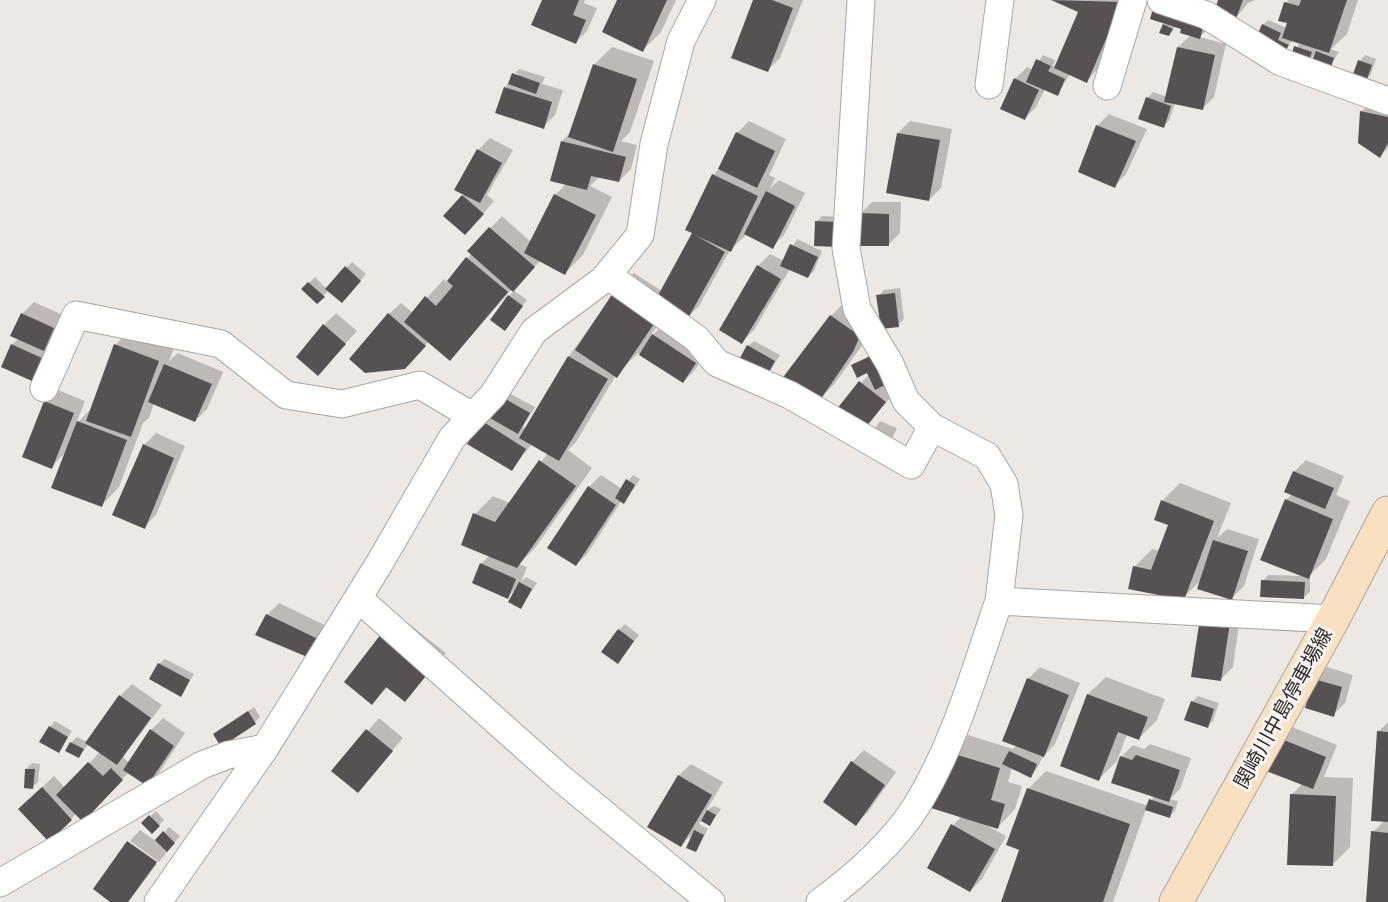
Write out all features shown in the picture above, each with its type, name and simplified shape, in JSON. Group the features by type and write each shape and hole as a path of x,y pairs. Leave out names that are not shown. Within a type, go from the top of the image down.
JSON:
{"main road":[{"name":"関崎川中島停車場線","path":"1176,902 1333,619 1388,513"}],"street":[{"path":"158,902 265,748 358,598 452,438 493,395 534,331 607,275 640,234 654,144 681,41 702,0"},
{"path":"820,902 840,888 887,841 916,806 955,728 999,602 1009,515 1004,484 987,456 932,427 906,401 890,364 857,309 846,248 861,0"},
{"path":"989,85 1000,0"},
{"path":"1107,86 1133,0"},
{"path":"1161,0 1208,8 1281,62 1388,101"},
{"path":"607,275 696,338 717,363 790,395 912,465 932,427"},
{"path":"44,388 76,315 221,344 286,395 342,404 420,385 472,416"},
{"path":"358,598 558,776 711,902"},
{"path":"999,602 1333,619"},
{"path":"0,883 202,765 228,755 265,748"}],"building":[{"path":"542,0 579,0 573,15 586,20 576,44 531,25"},
{"path":"617,0 667,0 643,52 602,32"},
{"path":"753,0 772,0 793,8 768,72 731,58"},
{"path":"1051,0 1122,2 1087,83 1054,68 1078,12"},
{"path":"1218,0 1243,0 1235,21 1214,13"},
{"path":"1301,0 1347,0 1329,53 1282,38 1287,23 1278,21 1284,2 1299,6"},
{"path":"1154,5 1205,21 1200,39 1180,33 1181,29 1150,19"},
{"path":"1163,24 1173,29 1169,36 1159,33"},
{"path":"1262,24 1281,33 1278,40 1289,45 1286,50 1256,38"},
{"path":"1294,46 1312,52 1308,63 1291,57"},
{"path":"1177,47 1215,55 1203,110 1164,102"},
{"path":"1316,51 1334,58 1330,70 1311,63"},
{"path":"1036,59 1051,66 1048,71 1065,79 1058,96 1026,82"},
{"path":"1358,60 1372,65 1366,82 1352,77"},
{"path":"593,64 637,79 613,152 568,137"},
{"path":"512,73 540,83 536,94 508,84"},
{"path":"1014,78 1039,90 1025,120 1000,109"},
{"path":"504,87 552,102 544,129 495,113"},
{"path":"1146,97 1171,106 1164,128 1138,119"},
{"path":"1360,111 1388,117 1388,143 1380,158 1358,143"},
{"path":"1096,125 1136,141 1115,188 1078,172"},
{"path":"736,132 775,151 757,188 718,169"},
{"path":"897,133 940,140 929,201 886,193"},
{"path":"561,141 626,157 619,182 591,176 587,190 550,181"},
{"path":"477,149 502,163 480,203 454,190"},
{"path":"712,174 758,196 731,252 695,235 725,252 687,320 655,301 692,233 685,230"},
{"path":"766,191 795,206 773,249 744,234"},
{"path":"554,194 596,215 565,275 524,253"},
{"path":"462,195 484,214 465,235 443,216"},
{"path":"859,213 889,214 889,246 858,246"},
{"path":"815,221 838,222 837,247 814,246"},
{"path":"489,227 535,267 513,292 467,251"},
{"path":"790,244 818,257 808,278 780,266"},
{"path":"466,257 508,292 450,361 404,322 425,296 436,306 453,286 447,281"},
{"path":"757,265 781,279 742,344 719,330"},
{"path":"345,266 361,281 342,303 325,289"},
{"path":"308,282 325,297 317,304 301,289"},
{"path":"615,290 658,318 617,378 575,350"},
{"path":"895,293 899,327 881,329 876,295"},
{"path":"508,295 523,306 505,331 490,320"},
{"path":"21,313 54,328 44,351 10,336"},
{"path":"388,313 426,346 405,369 365,373 349,359"},
{"path":"830,315 860,336 853,352 818,403 781,380"},
{"path":"323,324 346,344 318,376 296,357"},
{"path":"652,334 696,363 683,383 639,355"},
{"path":"11,344 44,359 34,382 1,367"},
{"path":"114,344 159,361 131,437 86,421"},
{"path":"747,345 775,361 764,381 736,365"},
{"path":"877,353 891,382 875,390 867,373 857,378 851,365"},
{"path":"568,356 608,379 559,461 519,438"},
{"path":"164,364 212,384 195,422 148,402"},
{"path":"859,381 886,402 863,431 836,410"},
{"path":"502,397 530,413 518,434 490,418"},
{"path":"44,401 74,413 52,469 22,457"},
{"path":"77,421 127,440 102,507 51,488"},
{"path":"482,421 526,449 512,471 467,444"},
{"path":"143,444 174,458 145,529 112,515"},
{"path":"539,460 576,486 517,568 461,545 473,513 495,522"},
{"path":"1293,471 1334,488 1325,509 1284,492"},
{"path":"626,479 635,485 624,504 615,498"},
{"path":"588,486 616,505 576,566 547,548"},
{"path":"1285,499 1333,519 1309,579 1260,560"},
{"path":"1161,500 1214,521 1184,600 1128,589 1133,566 1151,570 1168,525 1154,520"},
{"path":"1213,540 1248,551 1232,600 1197,589"},
{"path":"480,563 516,579 508,599 472,583"},
{"path":"1261,580 1305,582 1304,599 1260,597"},
{"path":"519,582 532,589 521,609 508,602"},
{"path":"266,614 322,641 312,659 255,635"},
{"path":"1200,618 1230,623 1221,681 1191,677"},
{"path":"618,629 634,641 618,664 601,652"},
{"path":"381,634 429,672 405,702 386,687 372,705 344,682"},
{"path":"158,663 190,680 181,697 149,679"},
{"path":"1027,678 1069,695 1044,757 1002,741"},
{"path":"1314,679 1342,687 1334,717 1305,708"},
{"path":"1087,694 1148,717 1139,740 1118,732 1099,781 1060,766"},
{"path":"119,695 151,718 117,765 85,743"},
{"path":"1191,701 1214,709 1208,728 1184,720"},
{"path":"248,711 256,724 221,747 213,734"},
{"path":"49,726 68,737 59,753 39,742"},
{"path":"150,729 174,746 147,786 123,770"},
{"path":"366,729 393,751 358,793 331,771"},
{"path":"1377,731 1388,732 1388,822 1371,821"},
{"path":"1279,738 1326,757 1313,789 1266,771"},
{"path":"70,742 84,749 79,758 65,751"},
{"path":"1009,751 1037,764 1031,778 1002,764"},
{"path":"948,752 1000,768 991,800 1005,804 998,829 931,808"},
{"path":"1136,755 1180,770 1169,802 1111,783 1120,756 1132,760"},
{"path":"851,761 885,785 856,826 823,802"},
{"path":"88,762 103,776 111,768 123,780 83,822 56,795"},
{"path":"25,769 35,769 33,789 24,788"},
{"path":"678,775 712,795 681,847 647,827"},
{"path":"42,787 72,820 49,842 18,809"},
{"path":"1027,788 1130,824 1103,902 1001,902 1019,850 1006,845"},
{"path":"1290,794 1336,796 1333,866 1287,865"},
{"path":"1149,799 1173,807 1170,818 1145,810"},
{"path":"707,810 716,815 710,826 701,821"},
{"path":"149,815 160,826 152,834 141,823"},
{"path":"951,824 995,849 970,892 927,868"},
{"path":"694,830 704,835 696,852 686,848"},
{"path":"163,831 175,843 167,852 155,840"},
{"path":"1371,831 1388,833 1388,902 1366,902"},
{"path":"127,841 157,862 128,902 110,902 93,889"}]}
